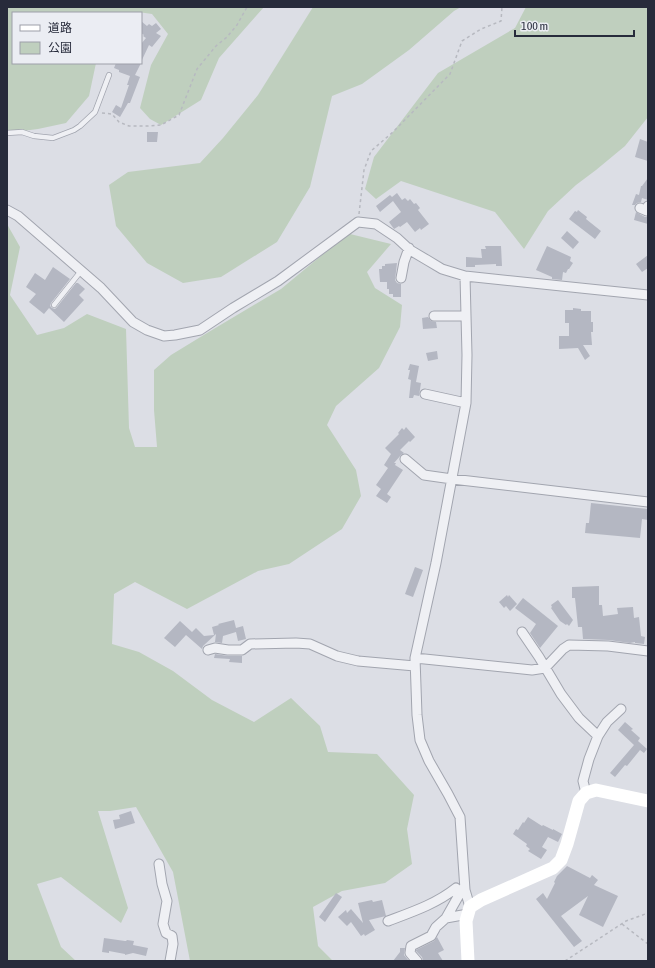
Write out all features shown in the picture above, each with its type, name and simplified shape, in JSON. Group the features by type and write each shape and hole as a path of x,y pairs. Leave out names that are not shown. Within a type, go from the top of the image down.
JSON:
{"street":[{"path":"7,210 18,216 48,240 101,288 133,322 147,330 164,336 200,330 278,281 358,222 376,224 397,238 408,248 442,269 465,276 648,295"},
{"path":"401,278 408,248"},
{"path":"465,276 468,355 466,403 436,563 415,662 417,715 420,740 429,761 460,817 465,890 469,911 466,921 468,961"},
{"path":"434,316 466,316"},
{"path":"425,394 466,403"},
{"path":"405,459 424,475 648,502"},
{"path":"522,632 561,694 579,718 598,736"},
{"path":"208,650 215,648 242,650 250,644 296,643 310,644 338,656 358,661 415,662 532,670 545,668 563,649 569,645 608,646 648,651"},
{"path":"586,793 583,781 589,759 598,736 607,722 621,709"},
{"path":"446,918 469,911 481,900 553,868 561,860 579,802 586,793 596,790 648,801"},
{"path":"159,864 167,902 163,924 166,932 172,936 170,961"},
{"path":"388,921 428,905 456,888 460,890 459,895 446,918 436,927 431,936 411,946 410,953 417,961"}],"lane":[{"path":"7,133 22,132 34,136 53,138 74,130 95,112 110,75"},
{"path":"54,305 81,271"}],"path":[{"path":"95,112 112,114 119,122 129,126 161,125 179,115 197,69 216,46 227,37 237,25 247,7"},
{"path":"358,222 364,170 371,151 393,132 450,74 462,41 481,29 501,21 502,7"},
{"path":"565,961 626,921 648,913"},
{"path":"622,924 648,944"}],"green space":[{"path":"7,7 264,7 219,58 201,100 161,125 150,119 140,108 151,65 168,34 152,14 142,12 12,12 12,64 96,64 89,96 66,123 38,129 7,133"},
{"path":"313,7 461,7 454,11 409,50 362,84 332,96 310,187 277,242 221,277 183,283 147,263 116,226 109,185 128,172 200,163 223,138 258,95"},
{"path":"526,7 648,7 648,117 625,146 576,185 548,211 524,249 495,212 401,181 376,199 365,189 374,157 438,73 515,28"},
{"path":"7,224 20,247 10,295 37,335 64,328 87,314 126,329 129,428 135,447 157,447 154,410 154,370 171,355 281,289 350,234 391,244 367,272 375,288 402,305 400,327 379,368 336,406 327,425 356,470 361,496 342,529 289,564 258,571 187,609 135,582 114,594 112,644 139,652 173,671 212,700 254,722 291,698 320,726 328,752 377,754 414,795 407,829 412,864 385,883 342,891 313,907 318,946 333,961 190,961 173,872 136,807 110,811 98,811 128,908 121,923 61,877 37,884 61,947 76,961 7,961"}],"building":[{"path":"142,22 147,26 149,24 152,26 156,23 161,29 156,33 161,36 152,47 149,45 142,60 142,43 146,38 143,36 144,35 142,34"},
{"path":"116,64 140,64 135,75 140,77 130,103 128,103 120,117 112,112 116,105 121,108 129,85 127,85 130,76 119,72 119,70 114,68"},
{"path":"147,132 158,132 157,142 147,142"},
{"path":"640,139 648,142 648,161 635,157"},
{"path":"648,178 648,200 642,198 641,202 632,205 636,194 639,195 641,186"},
{"path":"397,193 402,200 405,198 408,201 410,199 414,204 416,203 420,208 418,210 429,224 421,230 420,228 415,232 407,222 394,229 389,222 401,212 393,201 380,212 376,206 390,195 392,197"},
{"path":"578,210 587,217 586,219 601,231 595,239 569,219 575,211 577,212"},
{"path":"636,212 648,217 648,224 634,220"},
{"path":"567,231 579,242 573,249 561,238"},
{"path":"485,246 501,246 502,266 496,266 496,264 466,267 466,257 482,258 481,249 486,249"},
{"path":"547,246 571,257 570,261 573,263 566,273 563,272 562,280 552,279 552,277 536,270"},
{"path":"648,255 648,268 642,272 636,264"},
{"path":"397,263 395,280 397,283 401,284 401,297 393,297 393,294 389,294 389,289 387,289 387,282 380,282 379,269 382,269 382,266 385,266 385,264"},
{"path":"53,267 70,279 51,303 50,306 52,308 55,309 57,307 76,283 85,289 79,295 84,300 64,322 49,308 44,314 29,302 36,294 26,287 35,273 45,280"},
{"path":"573,308 581,309 581,311 591,311 591,322 593,322 593,332 591,332 592,345 583,345 590,356 585,360 578,348 559,349 559,336 569,336 569,323 565,323 565,310 573,310"},
{"path":"428,317 431,321 436,322 437,328 423,329 422,318"},
{"path":"437,351 438,359 428,361 426,353"},
{"path":"410,364 419,366 416,382 421,383 419,396 414,395 413,398 409,398 411,380 408,379 410,370 408,370"},
{"path":"406,427 415,437 400,450 404,453 394,463 396,463 395,465 403,470 387,494 391,497 387,503 376,496 381,489 376,485 388,468 384,465 391,454 385,448 399,434 398,433 402,428 404,430"},
{"path":"591,503 648,509 648,520 642,519 640,538 585,533 586,523 589,523"},
{"path":"415,567 423,570 413,597 405,594"},
{"path":"599,586 599,605 602,605 603,616 618,614 617,608 633,607 634,618 639,617 641,636 645,637 644,644 635,642 630,643 609,640 583,639 582,627 578,627 575,598 572,598 572,587"},
{"path":"507,595 508,597 509,595 517,604 510,611 506,606 504,608 499,602"},
{"path":"523,598 558,626 540,648 530,633 536,624 515,608"},
{"path":"558,600 573,620 569,626 560,621 551,608 551,605"},
{"path":"234,620 236,628 243,626 246,639 238,641 236,632 223,636 222,643 215,642 216,634 203,646 202,649 186,635 175,647 164,638 180,621 192,632 196,628 204,636 214,635 212,627"},
{"path":"215,654 242,656 242,663 229,662 230,659 214,658"},
{"path":"625,722 640,738 638,741 647,749 644,753 640,750 627,766 625,765 615,777 610,773 634,745 618,730"},
{"path":"131,811 135,823 115,829 113,820 120,819 119,815"},
{"path":"528,817 542,826 543,825 553,829 562,834 558,842 548,837 542,847 547,850 541,859 528,851 530,849 526,846 527,844 513,834"},
{"path":"567,866 590,878 592,875 598,880 594,885 618,896 603,927 579,915 588,896 561,916 582,941 574,947 536,899 543,893 547,899 557,876"},
{"path":"336,893 342,897 325,922 319,917"},
{"path":"372,900 373,902 382,900 386,916 369,920 375,930 365,936 364,934 361,936 351,922 347,926 338,917 346,910 347,913 351,909 363,923 358,903"},
{"path":"437,937 444,950 438,953 443,961 423,961 422,957 416,950 434,941"},
{"path":"104,938 134,941 133,945 148,948 146,956 133,953 125,955 109,951 109,953 102,952"},
{"path":"400,948 405,948 404,955 409,961 393,961 400,952"}]}
